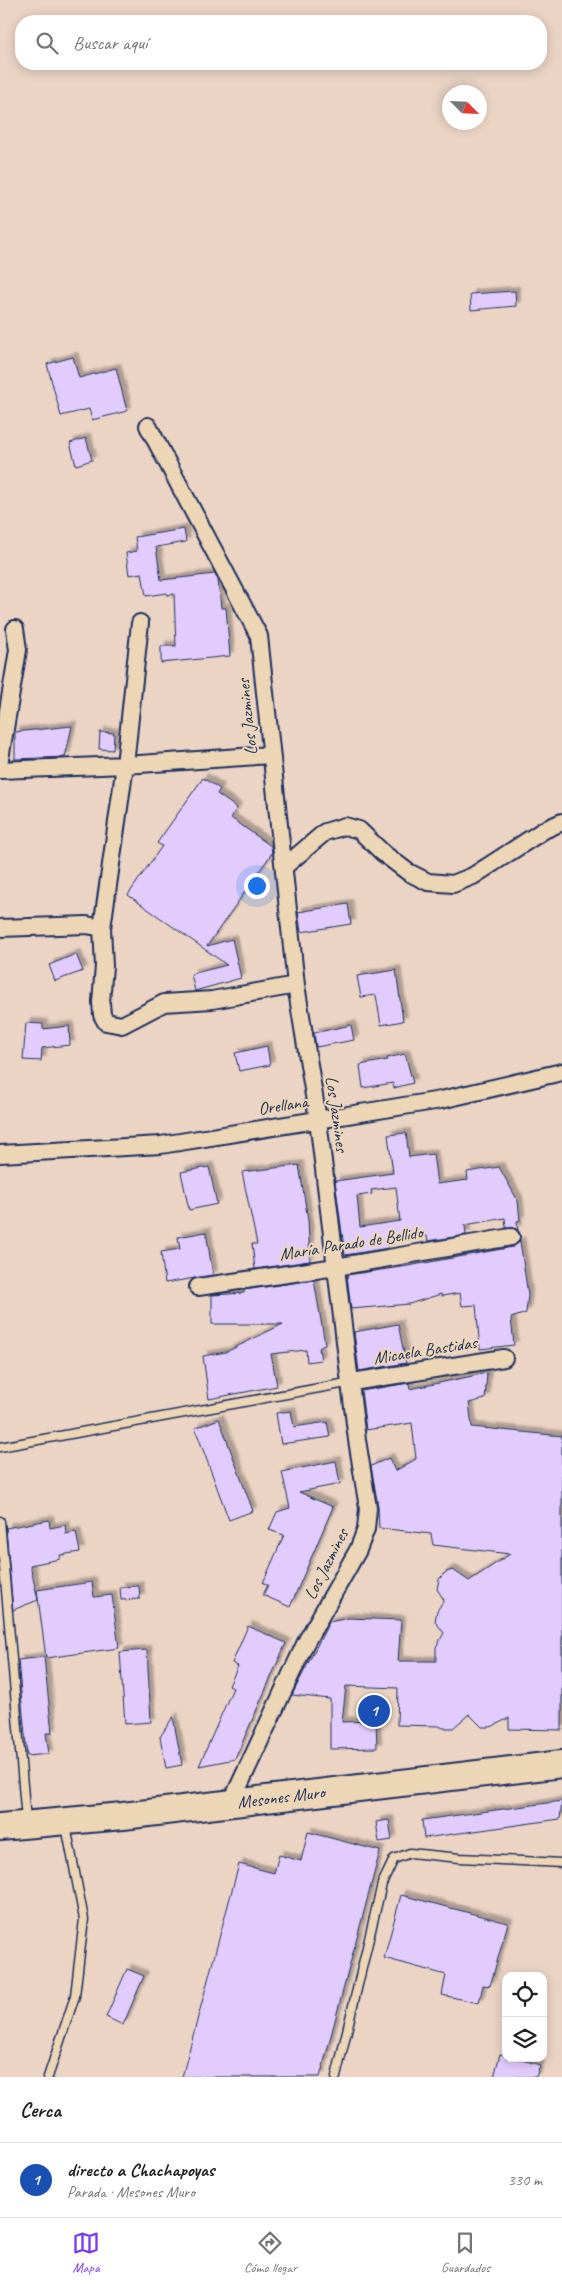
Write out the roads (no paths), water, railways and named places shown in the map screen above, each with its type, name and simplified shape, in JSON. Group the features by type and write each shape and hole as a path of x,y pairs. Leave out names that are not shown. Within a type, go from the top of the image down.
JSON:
{"highway":[{"name":"Mesones Muro","path":"0,1827 230,1803 562,1764"}],"street":[{"name":"Los Jazmines","path":"148,426 259,636 296,985 318,1120 352,1382 357,1440 368,1508 366,1529 358,1550 306,1642 230,1803"},
{"path":"140,623 126,765 102,928 104,966 101,1002 102,1015 106,1022 122,1025 164,1003 212,1000 296,985"},
{"path":"0,758 18,650 14,629"},
{"path":"0,770 126,765 271,755"},
{"path":"284,867 325,832 345,826 359,830 383,853 408,872 428,882 453,884 473,876 544,830 562,822"},
{"path":"0,928 87,925 102,928"},
{"name":"Orellana","path":"0,1154 161,1145 440,1100 562,1072"},
{"name":"María Parado de Bellido","path":"198,1287 336,1267 511,1237"},
{"name":"Micaela Bastidas","path":"352,1382 504,1358"}],"lane":[{"path":"0,1447 352,1382"},
{"path":"0,1521 27,1825"},
{"path":"48,2077 75,1996 84,1919 65,1821"},
{"path":"336,2077 382,1884 394,1859 410,1853 460,1858 562,1863"}],"place":[{"name":"directo a Chachapoyas","path":"374,1711"}]}
